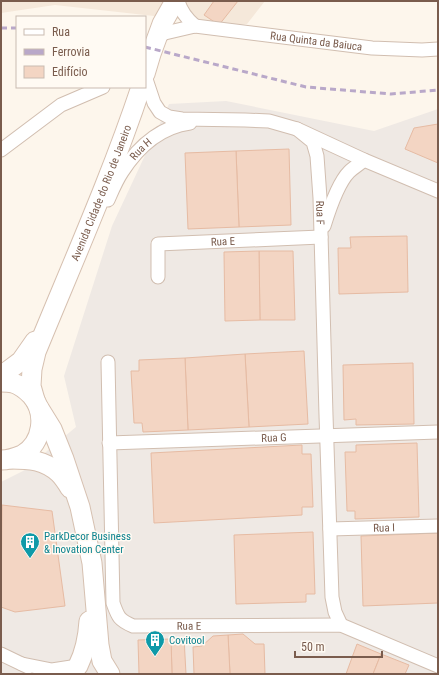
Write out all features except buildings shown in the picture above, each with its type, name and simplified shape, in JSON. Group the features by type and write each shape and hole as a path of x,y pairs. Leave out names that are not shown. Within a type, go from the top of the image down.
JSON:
{"main road":[{"path":"146,72 157,37 170,6"},
{"name":"Avenida Cidade do Rio de Janeiro","path":"37,404 31,386 32,369 36,352 111,170 141,88"},
{"name":"Avenida Cidade do Rio de Janeiro","path":"1,376 21,361 36,339 58,297"},
{"path":"1,382 14,384 26,390 37,404 52,429 80,507 92,563 97,631 106,667 85,663 76,670"},
{"path":"6,460 23,454 33,445 39,434 41,421 37,404"},
{"path":"6,460 32,460 47,465 59,473 70,488 80,507"},
{"path":"76,670 83,656 88,638 92,563"}],"street":[{"path":"178,1 183,14 195,26"},
{"name":"Rua Quinta da Baiuca","path":"157,37 165,33 195,26 372,48 422,50 438,49"},
{"name":"Rua H","path":"146,78 154,103 160,112 169,117 182,119 269,121 297,129 364,160 438,191"},
{"path":"1,150 61,104 101,88"},
{"name":"Rua H","path":"58,297 122,172 133,156 144,144 162,132 183,124 208,120"},
{"name":"Rua F","path":"297,129 313,142 317,156 321,237"},
{"name":"Rua F","path":"321,237 328,211 338,188 349,172 364,160"},
{"path":"321,237 332,597 335,612 341,625"},
{"name":"Rua E","path":"158,277 158,244 321,237"},
{"name":"Rua E","path":"108,362 112,603 117,614 123,621 133,626 341,625 438,666"},
{"name":"Rua G","path":"109,443 438,432"},
{"name":"Rua I","path":"330,529 438,526"},
{"path":"1,654 41,674"},
{"path":"22,664 52,670 76,670"}],"shaded area":[{"path":"1,1 265,1 247,24 218,26 199,21 55,5 1,13"},
{"path":"226,101 374,131 438,109 438,674 1,674 1,482 23,471 76,427 64,376 112,226 169,104"}],"railway":[{"path":"1,28 16,28"},
{"path":"146,47 306,87 391,94 438,90"}],"place":[{"name":"ParkDecor Business & Inovation Center","path":"30,559"},
{"name":"Covitool","path":"155,657"}]}
